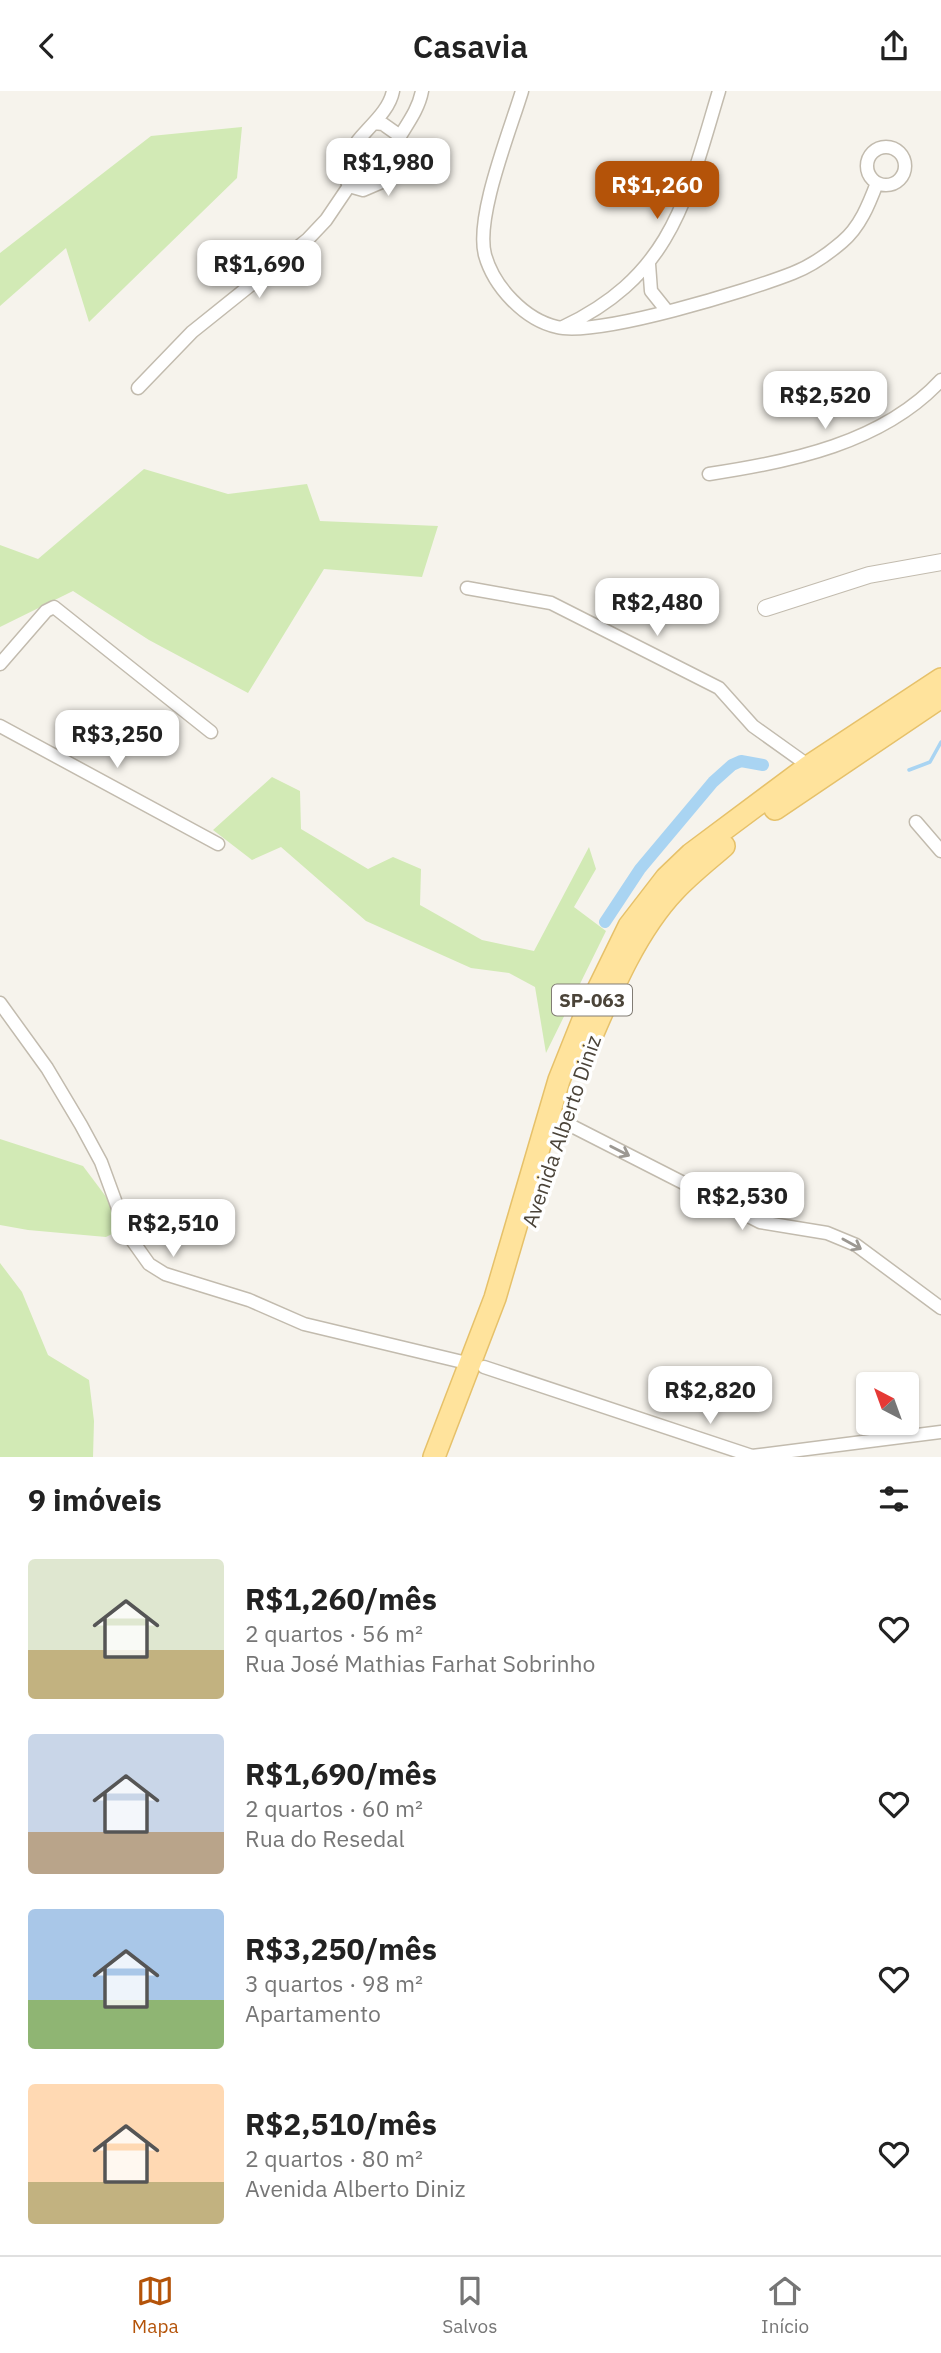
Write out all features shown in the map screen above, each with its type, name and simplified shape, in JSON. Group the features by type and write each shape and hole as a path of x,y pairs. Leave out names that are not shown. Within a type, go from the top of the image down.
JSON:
{"main road":[{"name":"Avenida Alberto Diniz","path":"434,1457 478,1366 495,1298 559,1080 588,1009 629,926 666,878 691,854 809,766 941,678"},
{"name":"Avenida Alberto Diniz","path":"446,1457 581,1060 639,941 674,890 733,839 941,697"}],"street":[{"path":"138,388 192,332 308,239 326,221 349,186 344,169 355,145 374,123 393,91"},
{"path":"349,186 363,190 384,181 390,171 390,157 420,101 422,91"},
{"path":"522,91 486,210 482,235 485,257 500,284 520,308 536,321 560,328 590,328 667,311 796,272 845,240 866,210 877,183"},
{"path":"560,328 604,305 629,286 649,264 670,233 689,189 719,91"},
{"path":"374,123 383,124 400,136"},
{"path":"355,145 390,157"},
{"path":"649,264 651,291 667,311"},
{"path":"709,474 790,460 824,450 882,425 929,393 941,380"},
{"path":"766,608 869,575 941,562"},
{"path":"467,588 551,603 719,688 753,726 809,766"},
{"path":"0,664 46,611 54,607 211,732"},
{"path":"0,726 218,844"},
{"path":"916,822 941,851"},
{"path":"0,1003 47,1068 81,1125 101,1162 127,1233 149,1264 165,1274 249,1300 304,1324 478,1366 752,1456 941,1432"},
{"path":"560,1120 760,1222 772,1227 827,1233 856,1245 941,1308"}],"green space":[{"path":"242,127 237,178 89,322 66,248 0,306 0,253 151,136"},
{"path":"144,469 228,494 307,484 320,521 438,526 422,577 324,569 248,693 149,640 73,591 0,627 0,545 38,559"},
{"path":"272,777 300,791 301,829 368,869 393,857 421,869 420,905 482,940 534,951 589,847 596,869 574,907 606,931 546,1053 535,987 509,973 471,968 366,921 281,847 252,860 213,830"},
{"path":"0,1139 83,1166 128,1226 106,1237 0,1225"},
{"path":"0,1263 22,1292 48,1355 89,1380 94,1421 93,1457 0,1457"}],"waterway":[{"path":"909,770 930,762 941,742"},
{"path":"605,922 640,869 713,782 732,765 741,761 763,765"}]}
